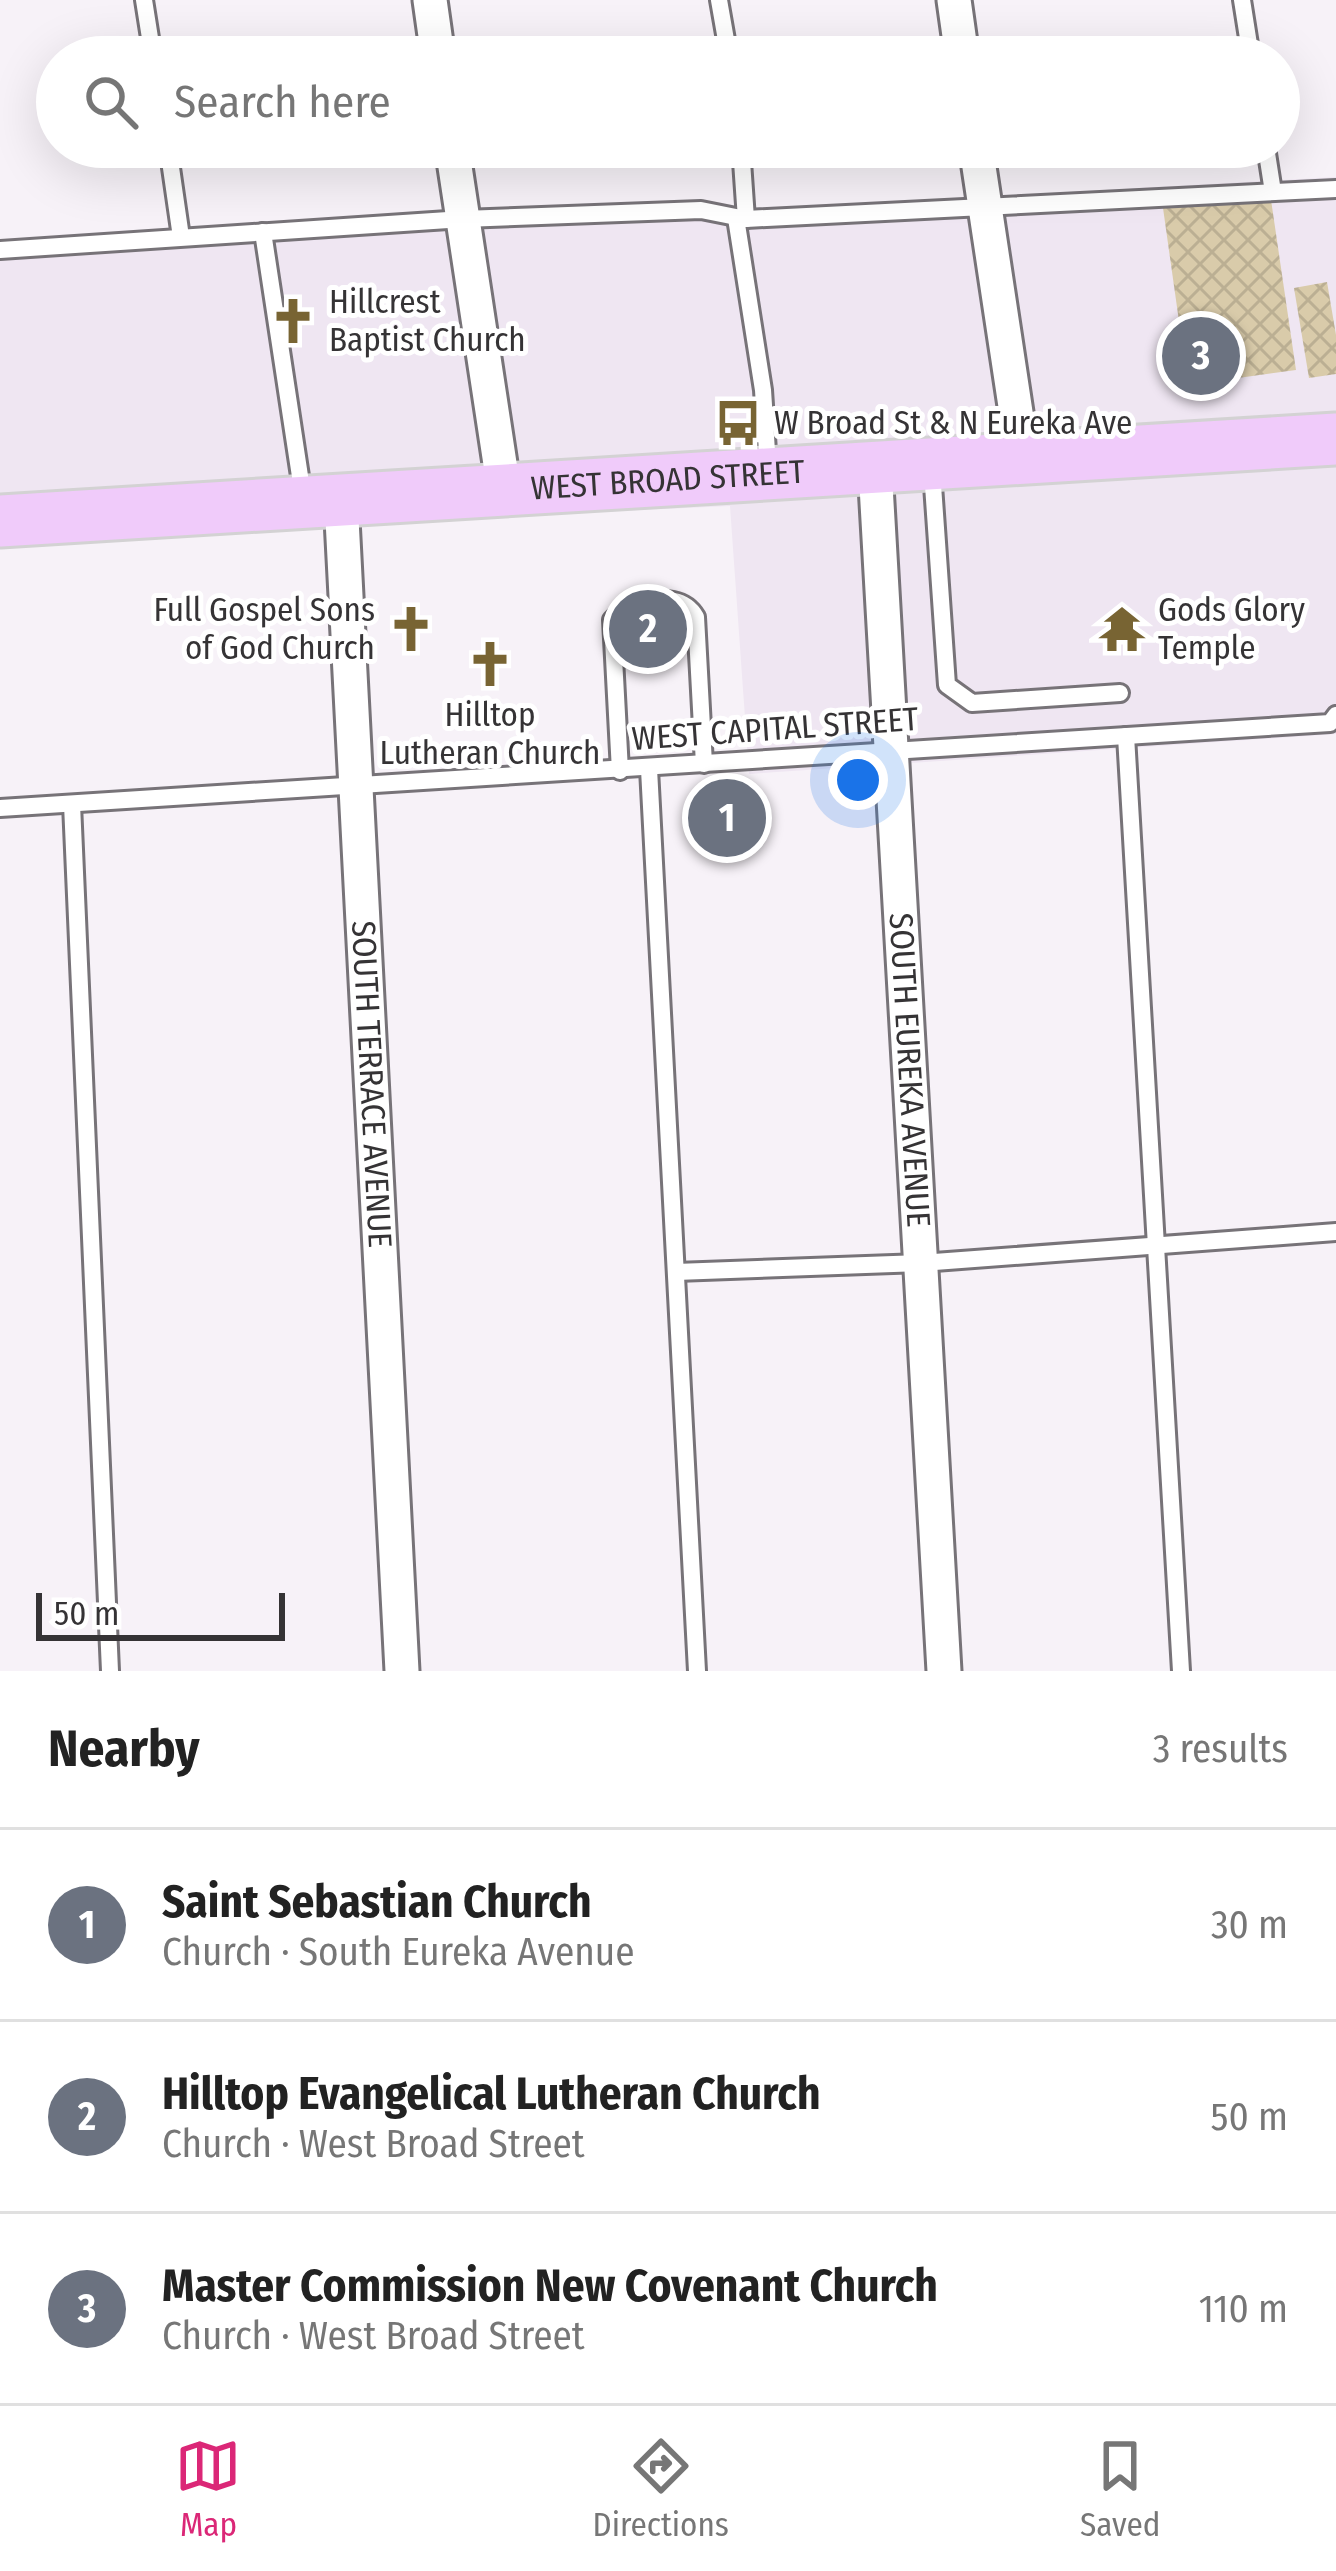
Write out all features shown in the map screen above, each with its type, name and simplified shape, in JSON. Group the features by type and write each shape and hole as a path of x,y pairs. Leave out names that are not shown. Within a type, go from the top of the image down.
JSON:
{"main road":[{"name":"WEST BROAD STREET","path":"0,521 1336,440"}],"street":[{"path":"430,0 435,36"},
{"path":"953,0 959,36"},
{"path":"455,168 504,490"},
{"path":"979,168 1023,459"},
{"name":"SOUTH EUREKA AVENUE","path":"875,468 944,1671"},
{"name":"SOUTH TERRACE AVENUE","path":"322,501 355,788 402,1671"}],"lane":[{"path":"144,0 150,36"},
{"path":"719,0 725,36"},
{"path":"1242,0 1248,36"},
{"path":"171,168 181,237"},
{"path":"741,168 741,219 769,474"},
{"path":"1270,168 1274,192"},
{"path":"0,250 463,220 700,210 741,219 1336,189"},
{"path":"263,232 322,501"},
{"path":"932,464 947,685 972,703 1120,693"},
{"path":"620,770 612,620 630,602 677,600 696,617 704,764"},
{"name":"WEST CAPITAL STREET","path":"0,808 1330,723 1336,715"},
{"path":"1126,736 1181,1671"},
{"path":"649,769 698,1671"},
{"path":"72,804 110,1671"},
{"path":"676,1272 921,1263 1336,1232"}],"shaded area":[{"path":"1336,177 1336,734 749,774 730,506 0,539 0,252"}],"building":[{"path":"1270,193 1296,370 1188,385 1163,208"},
{"path":"1327,282 1336,335 1336,374 1309,378 1294,288"}],"place":[{"name":"Hillcrest Baptist Church","path":"293,321"},
{"name":"Master Commission New Covenant Church","path":"1201,356"},
{"name":"W Broad St & N Eureka Ave","path":"738,423"},
{"name":"Full Gospel Sons of God Church","path":"411,629"},
{"name":"Hilltop Evangelical Lutheran Church","path":"648,629"},
{"name":"Gods Glory Temple","path":"1122,629"},
{"name":"Hilltop Lutheran Church","path":"490,664"},
{"name":"Saint Sebastian Church","path":"727,818"}]}
